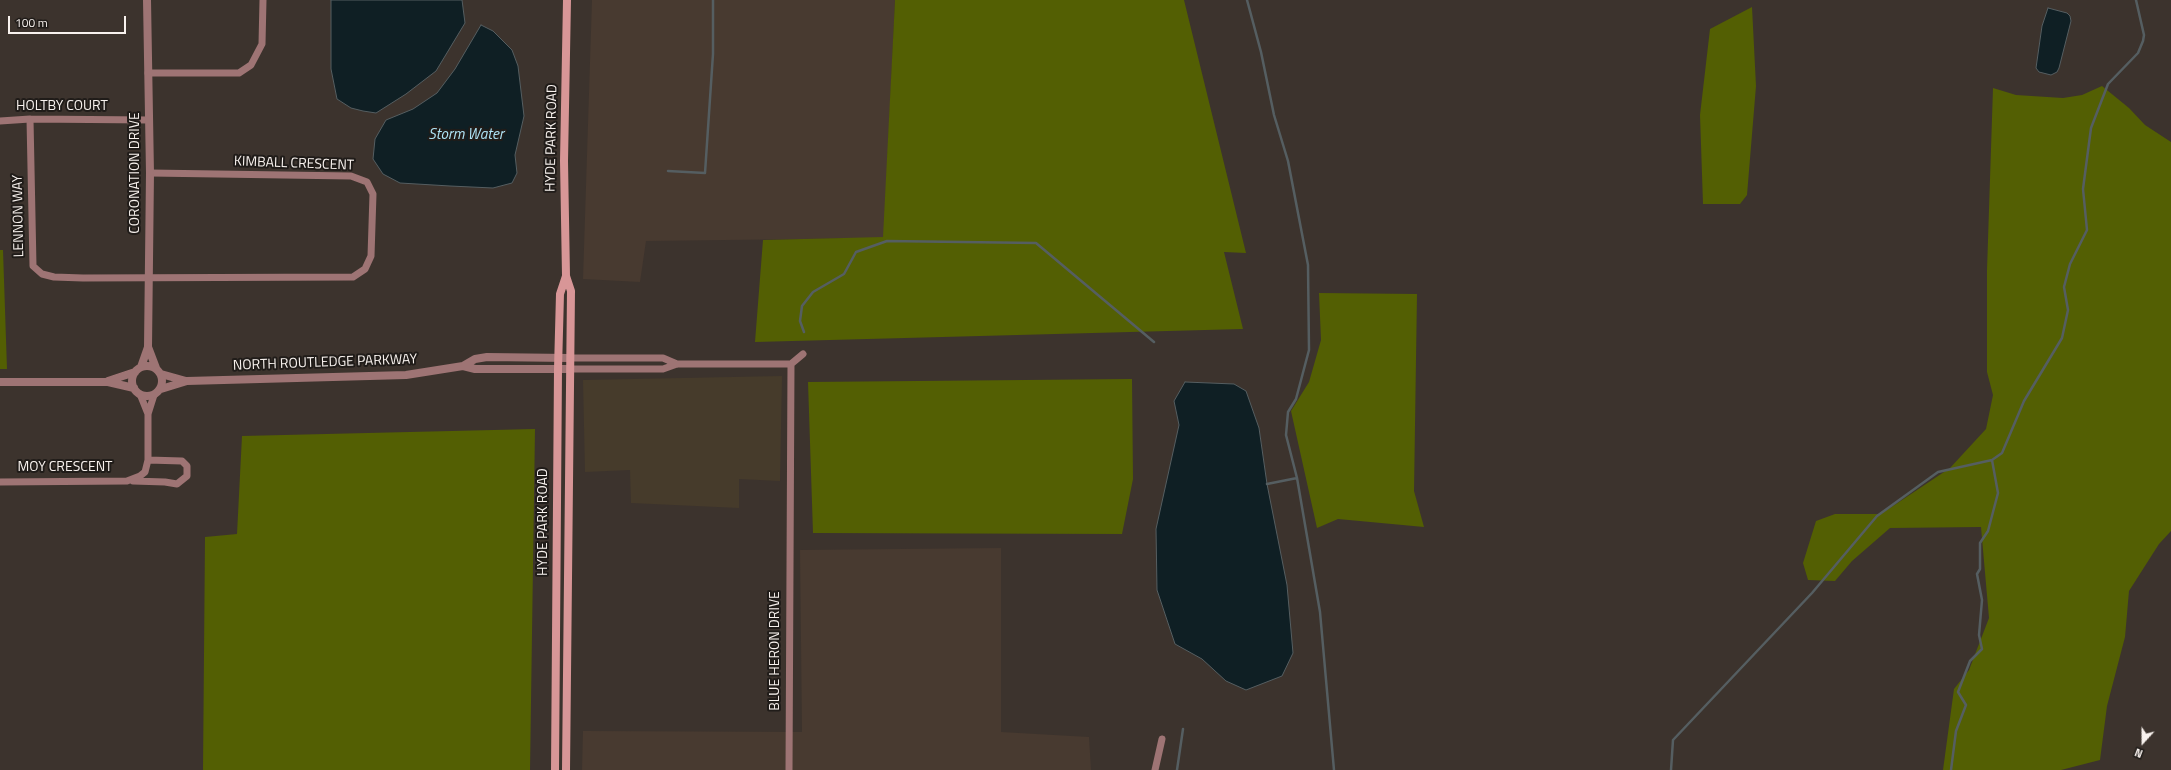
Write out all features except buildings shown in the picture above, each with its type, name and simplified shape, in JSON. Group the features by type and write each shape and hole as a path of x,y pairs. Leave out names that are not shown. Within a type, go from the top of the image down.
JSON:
{"main road":[{"name":"HYDE PARK ROAD","path":"566,770 569,358 571,291 566,276 564,161 568,0"},
{"name":"HYDE PARK ROAD","path":"555,770 558,357 560,294 566,276"}],"street":[{"name":"CORONATION DRIVE","path":"147,0 150,173 148,346 158,371"},
{"path":"148,73 239,72 245,69 251,65 262,44 263,0"},
{"name":"HOLTBY COURT","path":"0,121 30,119 149,120"},
{"name":"LENNON WAY","path":"30,119 33,266 42,274 54,277 148,276"},
{"name":"KIMBALL CRESCENT","path":"148,276 353,277 365,269 371,256 373,194 367,182 351,176 150,173"},
{"name":"CORONATION DRIVE","path":"138,370 148,346"},
{"path":"569,369 663,369 677,364 791,364 803,354"},
{"name":"NORTH ROUTLEDGE PARKWAY","path":"161,389 187,382 406,375 463,366 476,359 487,358 569,358"},
{"path":"569,358 663,358 677,364"},
{"name":"BLUE HERON DRIVE","path":"788,770 791,364"},
{"path":"108,382 151,366 158,371 163,378 161,389 154,395 148,414 148,460"},
{"name":"NORTH ROUTLEDGE PARKWAY","path":"463,366 475,369 569,369"},
{"path":"138,370 132,380 134,388 140,394 148,414"},
{"name":"NORTH ROUTLEDGE PARKWAY","path":"158,371 187,382"},
{"path":"0,382 108,382 134,388"},
{"path":"140,394 150,396 154,395"},
{"name":"MOY CRESCENT","path":"0,482 130,481 165,482 177,484 187,476 187,466 182,461 148,460 145,472 130,481"},
{"path":"1155,770 1158,747 1162,739"}],"shaded area":[{"path":"592,0 895,0 884,238 646,241 640,282 583,279"},
{"path":"782,376 780,481 739,479 739,508 631,503 630,470 585,472 583,380"},
{"path":"1001,548 1001,732 1089,737 1091,770 582,770 583,731 802,732 800,550"}],"green space":[{"path":"895,0 1184,0 1246,253 1224,252 1243,329 755,342 763,240 883,237"},
{"path":"1752,7 1756,86 1747,195 1740,204 1703,204 1700,115 1710,29"},
{"path":"2102,86 2129,108 2145,125 2171,142 2171,531 2159,544 2129,591 2125,637 2107,706 2100,760 2061,770 1943,770 1954,689 1969,670 1989,618 1981,527 1890,528 1852,561 1835,581 1808,580 1803,563 1816,521 1835,514 1881,514 1950,468 1986,429 1993,395 1987,372 1987,270 1993,88 2016,95 2063,98 2082,95"},
{"path":"0,250 3,250 7,369 0,369"},
{"path":"1319,293 1417,294 1414,491 1424,527 1338,519 1317,528 1291,411 1309,382 1321,340"},
{"path":"1132,379 1133,479 1122,534 813,533 808,382"},
{"path":"535,429 530,770 203,770 205,537 237,534 242,436"}],"water":[{"name":"Storm Water","path":"331,0 462,0 465,23 436,71 406,94 376,113 363,111 351,108 337,99 331,69"},
{"path":"2048,8 2067,13 2070,16 2071,21 2059,68 2057,72 2051,75 2039,72 2036,68 2042,26"},
{"name":"Storm Water","path":"481,25 493,31 512,50 518,66 524,116 515,155 517,173 512,183 493,188 400,183 383,174 373,159 375,139 386,120 413,109 437,93 455,69"},
{"path":"1185,382 1234,384 1246,391 1259,428 1267,484 1287,585 1293,653 1282,676 1246,690 1226,681 1202,659 1175,644 1157,590 1156,529 1179,425 1174,401"}],"waterway":[{"path":"668,171 705,173 713,54 713,0"},
{"path":"1247,0 1261,52 1274,115 1288,161 1308,265 1309,350 1296,399 1288,412 1286,435 1297,478 1320,612 1334,770"},
{"path":"1671,770 1673,740 1812,593 1877,516 1938,472 1992,460 2002,453 2024,401 2062,338 2068,310 2064,287 2070,264 2087,230 2083,189 2091,128 2108,84 2138,53 2143,41 2144,35 2136,0"},
{"path":"804,332 800,321 802,306 813,292 844,274 856,252 887,241 1036,243 1154,342"},
{"path":"1951,770 1956,731 1966,705 1958,692 1970,661 1982,649 1979,635 1982,600 1977,574 1980,569 1980,543 1988,531 1998,493 1992,460"},
{"path":"1267,484 1297,478"},
{"path":"1177,770 1183,729"}]}
